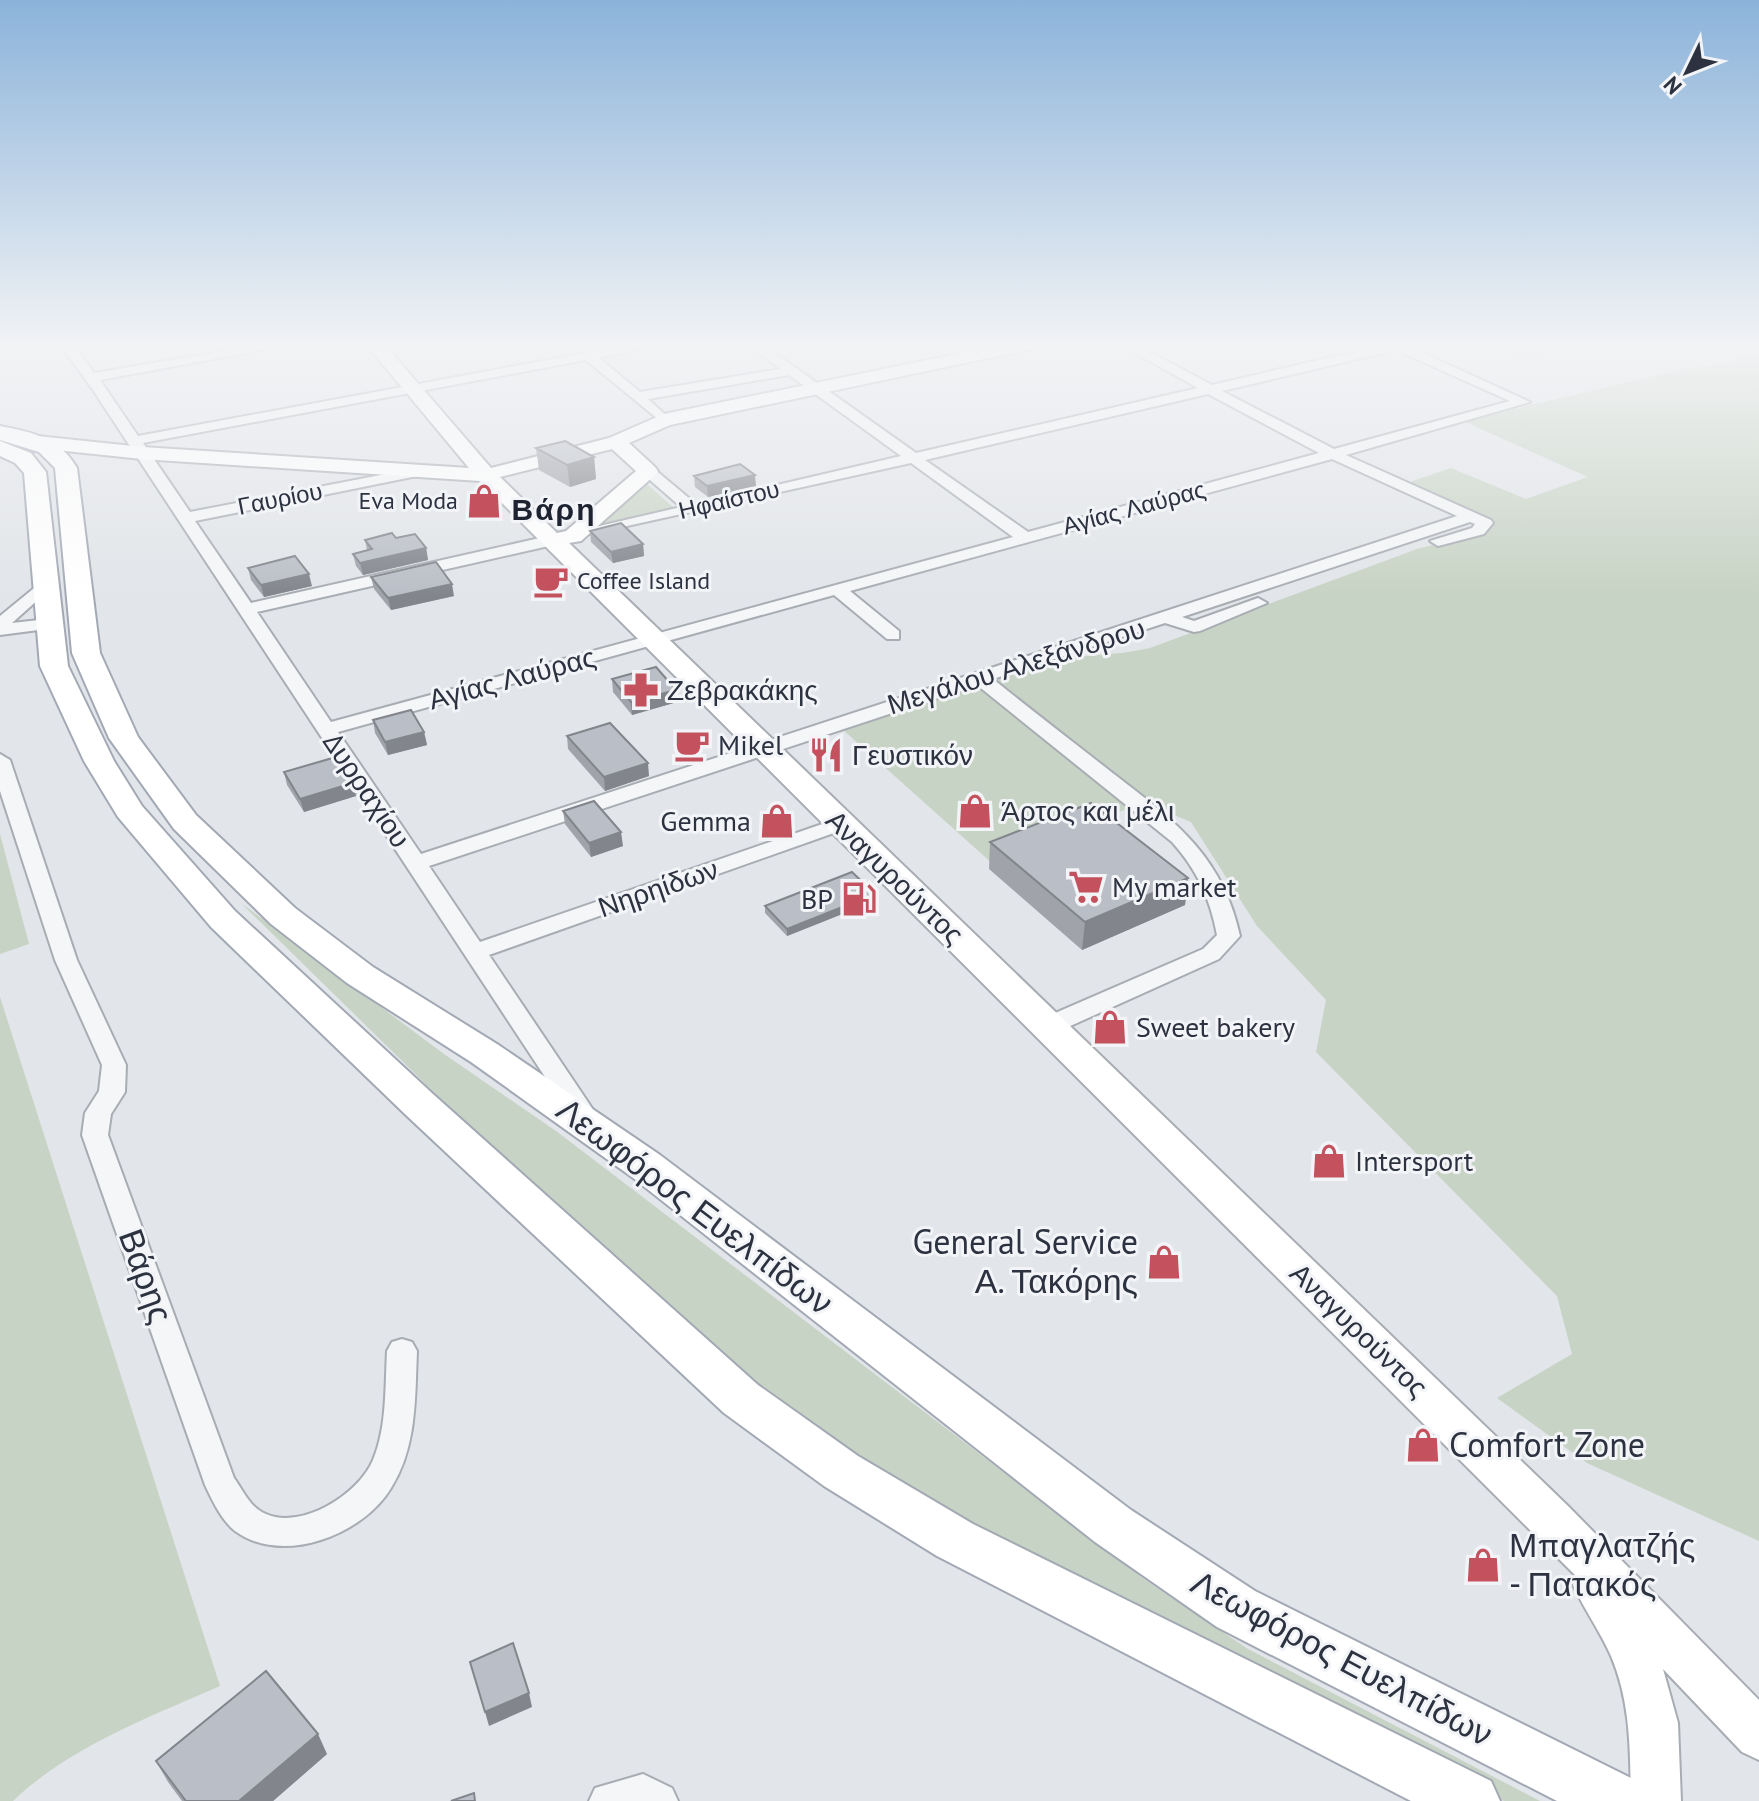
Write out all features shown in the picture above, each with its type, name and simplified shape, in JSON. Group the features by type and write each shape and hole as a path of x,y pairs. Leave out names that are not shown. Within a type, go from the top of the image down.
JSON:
{"main road":[{"name":"Αναγυρούντος","path":"447,428 486,475 563,538 653,639 1552,1520 1759,1735"},
{"path":"0,433 29,451 138,447 486,475 616,442 646,428"},
{"path":"563,538 648,471 616,442"},
{"path":"29,451 138,447"},
{"path":"29,451 29,464 38,480 23,616 54,666 99,761 129,810 172,864 223,919 420,1105 741,1399 841,1471 955,1540 1471,1801"},
{"name":"Λεωφόρος Ευελπίδων","path":"29,451 70,500 78,604 86,653 124,738 185,822 223,862 283,916 360,975 484,1053 592,1128 811,1291 1113,1526 1236,1609 1617,1801"},
{"name":"Αναγυρούντος","path":"1552,1520 1614,1613 1645,1680 1656,1749 1656,1801"}],"street":[{"name":"Δυρραχίου","path":"126,428 592,1128"},
{"path":"138,447 226,428"},
{"path":"871,428 1025,538"},
{"name":"Ηφαίστου","path":"247,609 1045,428"},
{"name":"Μεγάλου Αλεξάνδρου","path":"416,863 977,676 1168,618 1472,516 1286,428"},
{"name":"Αγίας Λαύρας","path":"326,729 1426,428"},
{"name":"Γαυρίου","path":"185,518 422,471"},
{"path":"648,471 693,509"},
{"path":"837,589 893,635"},
{"path":"977,676 1079,753 1187,844 1221,896 1224,906 1229,936 1211,954 1048,1026"},
{"name":"Βάρης","path":"0,760 66,960 114,1065 112,1092 98,1113 95,1135 221,1485 247,1521 275,1533 314,1527 353,1509 381,1478 393,1439 402,1351"},
{"name":"Νηρηίδων","path":"475,952 841,824"},
{"path":"608,1801 643,1792 659,1801"}],"green space":[{"path":"1479,428 1759,428 1759,1541 1587,1463 1497,1398 1572,1354 1557,1296 1316,1052 1326,1000 1257,926 1191,822 1143,802 993,864 841,728 1011,669 1049,660 1150,648 1417,549 1488,531 1490,523 1407,483 1451,468 1526,499 1588,477"},
{"path":"647,484 674,508 605,525 600,518"},
{"path":"0,834 29,944 0,954"},
{"path":"241,903 444,1054 556,1131 1145,1580 1248,1649 1540,1801 1504,1801 1123,1611 822,1443 607,1262"},
{"path":"0,997 220,1686 85,1749 35,1782 13,1801 0,1801"}],"building":[{"path":"565,441 594,457 567,465 536,448"},
{"path":"740,464 755,475 707,486 694,476"},
{"path":"621,523 643,544 611,552 590,531"},
{"path":"392,533 396,538 415,534 426,548 360,563 353,554 372,549 365,540"},
{"path":"295,556 309,574 261,585 248,568"},
{"path":"436,562 452,584 388,598 371,577"},
{"path":"656,667 676,690 631,702 612,679"},
{"path":"411,710 424,732 385,742 373,720"},
{"path":"610,723 648,763 604,777 567,736"},
{"path":"336,757 353,783 300,799 284,772"},
{"path":"594,801 621,832 589,843 563,811"},
{"path":"1091,803 1188,878 1085,922 990,842"},
{"path":"852,872 875,894 787,929 765,906"},
{"path":"513,1643 529,1693 485,1712 470,1662"},
{"path":"266,1671 318,1734 239,1801 186,1801 156,1761"},
{"path":"474,1793 475,1801 451,1801"}],"place":[{"name":"Eva Moda","path":"484,501"},
{"name":"Coffee Island","path":"551,581"},
{"name":"Ζεβρακάκης","path":"641,690"},
{"name":"Mikel","path":"692,745"},
{"name":"Γευστικόν","path":"826,755"},
{"name":"Άρτος και μέλι","path":"975,811"},
{"name":"Gemma","path":"777,821"},
{"name":"My market","path":"1086,887"},
{"name":"BP","path":"859,899"},
{"name":"Sweet bakery","path":"1110,1027"},
{"name":"Intersport","path":"1329,1161"},
{"name":"General Service Α. Τακόρης","path":"1164,1262"},
{"name":"Comfort Zone","path":"1423,1445"},
{"name":"Μπαγλατζής - Πατακός","path":"1483,1565"}],"district":[{"name":"Βάρη","path":"554,510"}]}
